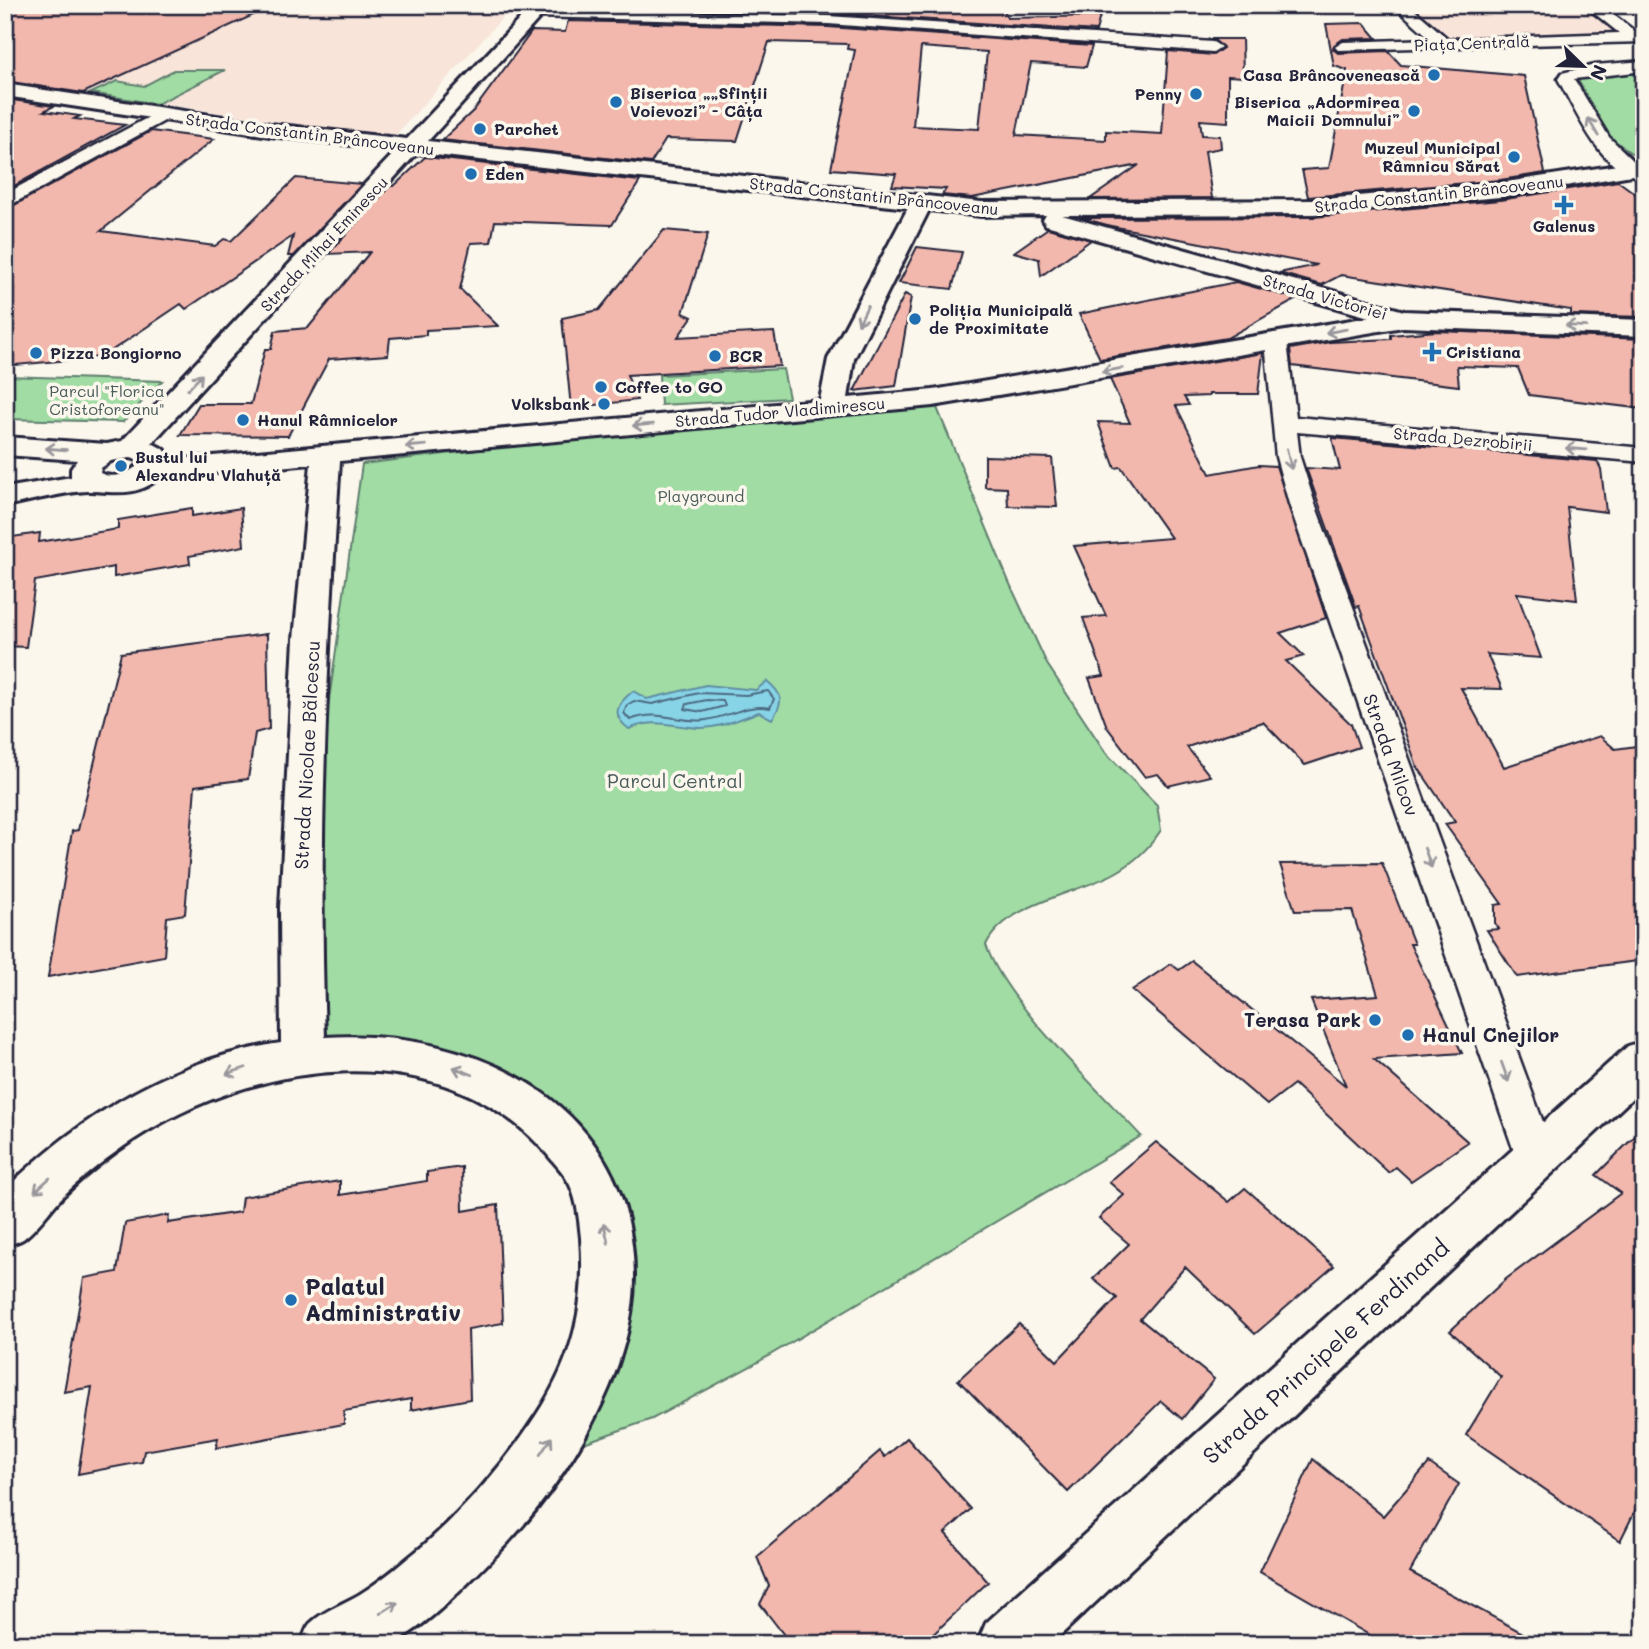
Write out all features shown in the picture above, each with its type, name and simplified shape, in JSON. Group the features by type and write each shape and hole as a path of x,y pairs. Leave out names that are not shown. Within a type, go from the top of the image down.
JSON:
{"street":[{"path":"1400,5 1445,44"},
{"name":"Piața Centrală","path":"1591,5 1639,29"},
{"path":"539,9 829,13 1213,47"},
{"name":"Strada Mihai Eminescu","path":"119,451 413,147 539,9"},
{"name":"Piața Centrală","path":"1343,47 1445,44 1639,29"},
{"name":"Strada Constantin Brâncoveanu","path":"1640,171 1617,160 1605,147 1566,79 1586,71 1644,66"},
{"name":"Strada Constantin Brâncoveanu","path":"5,90 162,115 413,147 921,204 1015,209 1314,207 1511,188 1640,171"},
{"path":"5,202 162,115"},
{"path":"833,407 841,359 921,204"},
{"name":"Strada Victoriei","path":"1015,209 1403,319 1644,328"},
{"name":"Strada Tudor Vladimirescu","path":"5,497 92,482 121,484 136,480 152,470 987,391 1403,319"},
{"name":"Strada Milcov","path":"1276,342 1288,457 1302,504 1536,1160"},
{"name":"Strada Dezrobirii","path":"1283,423 1644,455"},
{"path":"5,446 153,454 157,460 152,470"},
{"path":"92,482 85,476 85,468 93,460 119,451"},
{"name":"Strada Nicolae Bălcescu","path":"303,1056 302,868 311,639 326,454"},
{"path":"5,1224 29,1197 69,1160 112,1128 158,1102 205,1081 253,1065 303,1056 366,1053 402,1055 447,1065 489,1081 526,1103 558,1131 585,1166 599,1202 610,1250 608,1298 595,1351 571,1409 506,1504 405,1598 331,1644"},
{"name":"Strada Principele Ferdinand","path":"1007,1644 1644,1059"}],"shaded area":[{"path":"5,5 514,5 392,139 5,80"},
{"path":"1400,5 1591,5 1633,37 1445,44"}],"green space":[{"path":"174,70 225,70 157,104 91,93 117,81 144,86"},
{"path":"1644,73 1644,150 1631,153 1607,135 1577,78"},
{"path":"783,369 789,398 661,405 659,375"},
{"name":"Parcul \"Florica Cristoforeanu\"","path":"5,376 162,381 123,422 5,419"},
{"name":"Parcul Central","path":"933,398 1009,582 1047,664 1106,753 1157,805 1161,830 1135,859 1115,873 1026,909 1009,919 986,945 996,968 1032,1018 1141,1136 753,1365 652,1419 538,1459 571,1409 599,1202 489,1081 303,1056 300,908 362,464 808,410"}],"water":[{"path":"767,681 780,698 779,708 772,719 759,712 707,728 656,723 629,729 619,719 620,705 633,691 647,699 706,685 756,690"}],"building":[{"path":"5,5 275,5 83,93 5,81"},
{"path":"573,5 793,5 792,12 1004,9 1007,18 1100,16 1096,31 828,13 572,8"},
{"path":"568,21 828,27 1092,46 1086,67 1031,63 1016,135 1106,140 1106,131 1162,134 1168,51 1213,55 1223,48 1214,40 1208,39 1242,39 1243,77 1228,76 1228,122 1200,120 1202,135 1220,136 1221,148 1205,151 1212,198 1090,199 1139,165 972,198 942,195 946,189 892,186 896,174 831,169 855,50 847,49 848,44 769,42 737,141 666,139 651,163 442,140 474,110 532,31 565,32","holes":["921,47 987,52 979,129 913,126"]},
{"path":"1364,23 1377,38 1343,39 1334,45 1333,49 1338,53 1388,51 1401,65 1524,76 1545,173 1500,180 1308,197 1302,170 1329,168 1347,70 1334,66 1326,24"},
{"path":"5,99 54,106 44,111 80,116 74,119 125,125 5,191"},
{"path":"151,131 214,139 101,231 215,246 224,239 231,241 296,178 362,184 294,256 288,256 293,236 186,309 181,304 102,357 5,366 5,210"},
{"path":"425,157 640,181 612,225 495,221 491,242 471,243 460,289 498,326 426,330 426,335 390,338 388,355 329,359 288,436 180,435 199,404 251,404 265,349 271,349 275,331 308,328 370,252 328,254 390,186 394,186"},
{"path":"1618,181 1644,200 1644,317 1571,315 1571,310 1341,275 1322,285 1279,273 1317,265 1081,218 1314,217 1500,200"},
{"path":"1048,228 1091,240 1041,276 1039,259 1014,252"},
{"path":"664,230 708,234 683,313 692,317 678,337 774,332 780,366 627,375 637,400 571,408 562,318 599,310"},
{"path":"917,247 962,252 952,289 899,283"},
{"path":"1236,282 1297,299 1227,338 1100,359 1079,314"},
{"path":"905,294 911,297 896,386 854,391"},
{"path":"1437,331 1644,339 1644,409 1529,395 1518,368 1457,366 1459,386 1292,366 1290,349 1330,342 1391,339 1391,335"},
{"path":"1263,353 1258,394 1184,397 1189,405 1176,406 1210,474 1259,465 1276,466 1326,618 1280,633 1304,656 1286,661 1351,724 1359,747 1305,765 1263,722 1187,747 1210,776 1168,786 1158,774 1145,777 1107,727 1089,678 1104,676 1083,618 1106,616 1074,546 1171,538 1121,467 1115,468 1098,422 1130,423 1110,379"},
{"path":"1332,438 1597,461 1601,469 1606,512 1567,507 1577,600 1517,593 1541,658 1487,654 1502,689 1461,688 1504,767 1600,736 1615,749 1644,745 1644,960 1517,977 1487,930 1499,929 1495,923 1495,905 1502,904 1445,824 1455,822 1417,766 1306,468 1340,470"},
{"path":"985,456 1052,458 1057,507 1008,506 1007,488 985,487"},
{"path":"192,508 192,516 241,508 244,546 189,556 190,564 114,577 114,567 35,581 26,647 5,646 5,538 40,533 39,542 118,529 118,520"},
{"path":"267,634 269,729 255,733 248,779 195,786 185,914 167,917 164,956 48,977 72,831 78,830 121,653"},
{"path":"1382,863 1414,944 1410,944 1462,1053 1374,1059 1468,1142 1411,1181 1396,1167 1389,1173 1294,1084 1267,1105 1132,990 1171,964 1179,970 1192,961 1346,1086 1311,1000 1378,995 1352,910 1295,911 1280,864"},
{"path":"1644,1127 1644,1493 1620,1541 1466,1435 1501,1377 1450,1331 1506,1279 1621,1193 1596,1175"},
{"path":"1156,1142 1229,1202 1245,1188 1334,1266 1255,1334 1185,1267 1140,1319 1214,1379 1182,1419 1161,1401 1068,1492 958,1380 1019,1324 1057,1361 1117,1298 1093,1279 1129,1244 1099,1218 1124,1195 1109,1182"},
{"name":"Palatul Administrativ","path":"462,1167 463,1211 498,1205 503,1323 468,1329 470,1399 411,1410 411,1399 344,1411 344,1424 216,1448 218,1438 144,1451 142,1462 78,1474 92,1387 64,1392 84,1278 117,1272 125,1223 169,1215 168,1223 240,1212 242,1197 340,1181 340,1195 427,1181 427,1172"},
{"path":"907,1438 971,1509 945,1533 988,1582 923,1644 791,1644 760,1604 769,1586 757,1557 880,1451 885,1457"},
{"path":"1313,1459 1383,1516 1429,1463 1459,1484 1410,1572 1543,1644 1385,1644 1260,1572"}],"place":[{"name":"Casa Brâncovenească","path":"1434,75"},
{"name":"Penny","path":"1196,94"},
{"name":"Biserica „„Sfinții Voievozi” - Câța","path":"616,102"},
{"name":"Biserica „Adormirea Maicii Domnului”","path":"1414,111"},
{"name":"Parchet","path":"480,129"},
{"name":"Muzeul Municipal Râmnicu Sărat","path":"1514,157"},
{"name":"Eden","path":"471,174"},
{"name":"Galenus","path":"1564,205"},
{"name":"Poliția Municipală de Proximitate","path":"915,319"},
{"name":"Cristiana","path":"1432,352"},
{"name":"Pizza Bongiorno","path":"36,353"},
{"name":"BCR","path":"715,356"},
{"name":"Coffee to GO","path":"601,387"},
{"name":"Volksbank","path":"604,404"},
{"name":"Hanul Râmnicelor","path":"243,420"},
{"name":"Bustul lui Alexandru Vlahuță","path":"121,466"},
{"name":"Terasa Park","path":"1375,1020"},
{"name":"Hanul Cnejilor","path":"1408,1035"},
{"name":"Palatul Administrativ","path":"291,1300"}],"park label":[{"name":"Playground","path":"701,496"}]}
